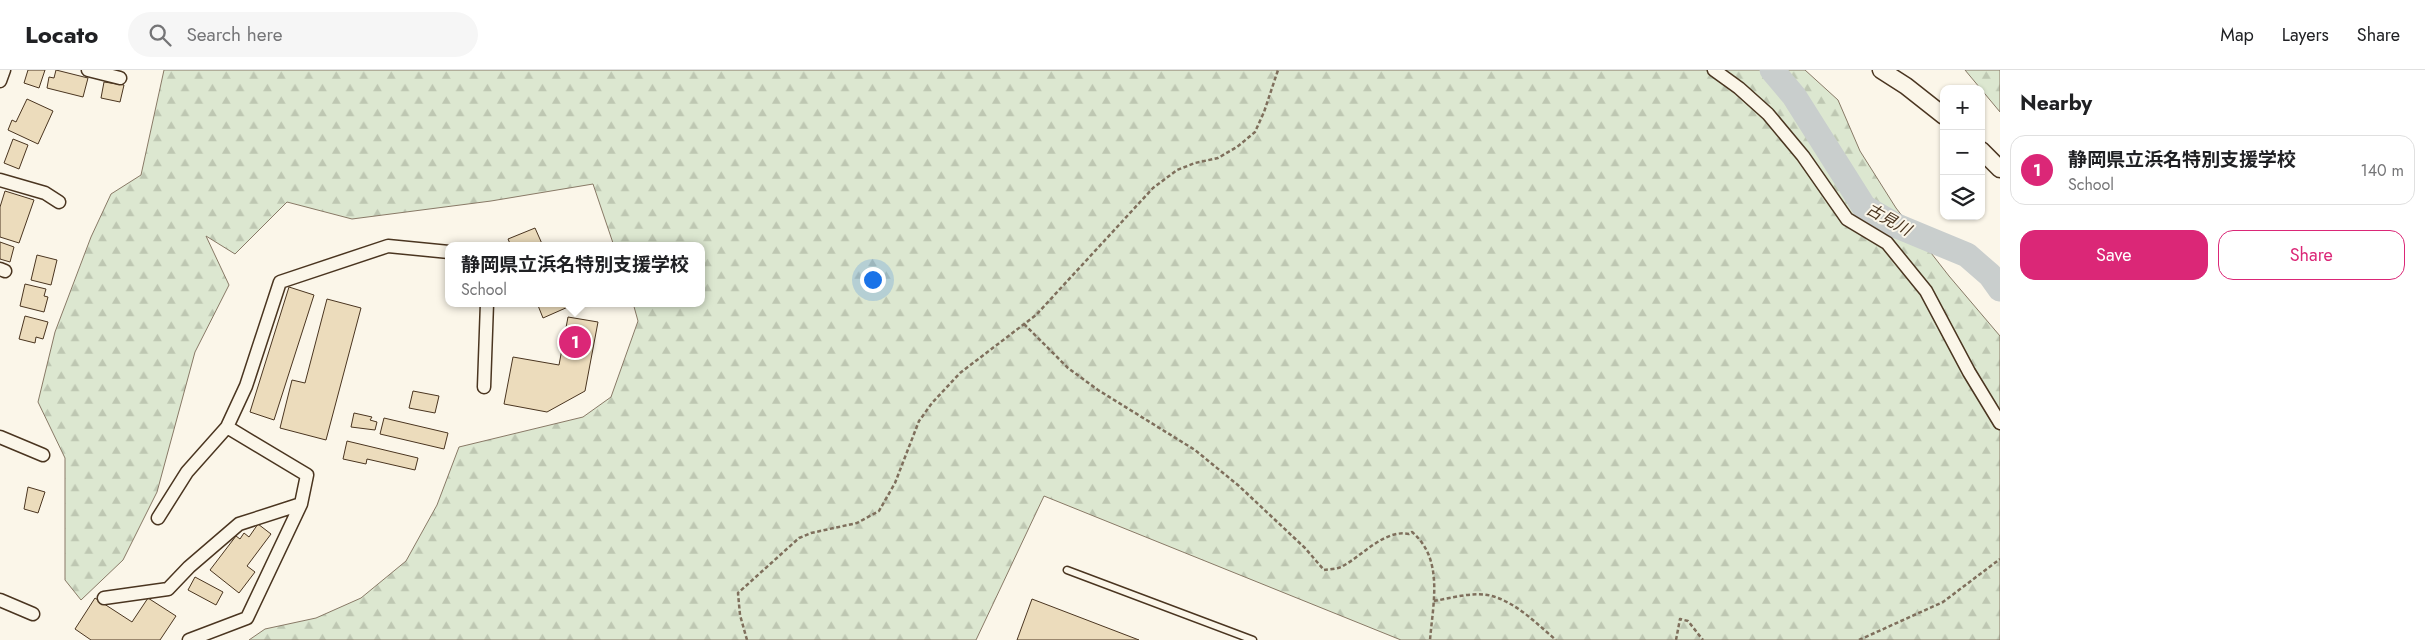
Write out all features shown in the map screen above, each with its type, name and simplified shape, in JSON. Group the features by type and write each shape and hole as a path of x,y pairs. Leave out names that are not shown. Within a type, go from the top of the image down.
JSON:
{"street":[{"path":"0,80 4,70"},
{"path":"88,70 120,78"},
{"path":"1714,70 1739,88 1768,114 1803,156 1847,219 1887,243 1915,277 1926,291 1969,372 2000,422"},
{"path":"1880,70 1906,86 1940,113"},
{"path":"1985,154 2000,168"},
{"path":"0,180 45,193 59,202"},
{"path":"158,518 187,472 227,427 246,386 280,282 388,246 445,252"},
{"path":"484,387 487,307"},
{"path":"190,640 247,618 301,504 307,475 227,427"},
{"path":"0,437 44,455"},
{"path":"104,598 168,589 189,567 239,524 301,504"},
{"path":"0,600 33,614"}],"lane":[{"path":"1067,570 1254,640"}],"path":[{"path":"747,640 740,615 738,593 799,538 811,533 856,522 879,510 895,483 920,421 932,403 960,373 1036,314 1098,250 1153,188 1177,170 1218,158 1237,148 1255,132 1278,70"},
{"path":"1024,324 1068,368 1098,390 1195,450 1239,486 1305,548 1324,570 1341,567 1372,546 1400,532 1409,534 1412,532 1422,541 1433,565 1434,601 1430,640"},
{"path":"1859,640 1944,602 1987,571 2000,559"},
{"path":"1434,601 1468,595 1492,596 1517,608 1556,640"},
{"path":"1676,640 1680,619 1688,621 1703,640"}],"green space":[{"path":"164,70 1805,70 1838,100 1860,151 1896,208 1949,276 2000,336 2000,640 1401,640 1044,496 976,640 249,640 265,629 316,618 361,598 406,561 437,505 459,447 583,417 611,397 638,321 634,307 705,307 705,242 613,242 593,184 491,201 352,219 287,202 235,254 206,236 229,285 195,352 157,492 123,560 81,600 65,580 65,458 38,402 55,332 91,237 111,194 141,175"},
{"path":"1965,70 2000,70 2000,112 1985,94 1985,85 1978,85"}],"building":[{"path":"28,70 45,70 39,88 24,83"},
{"path":"56,70 88,78 83,97 47,88 49,77 54,78"},
{"path":"104,82 124,85 120,102 101,98"},
{"path":"27,99 53,111 38,144 8,130 12,120 16,122"},
{"path":"13,139 28,145 19,169 4,163"},
{"path":"5,191 34,200 19,243 0,237 0,207"},
{"path":"535,228 541,242 509,242 508,239"},
{"path":"0,242 14,247 10,262 0,259"},
{"path":"37,255 57,260 51,285 31,280"},
{"path":"25,284 46,289 44,296 48,297 44,312 20,306"},
{"path":"289,287 314,295 274,420 250,412"},
{"path":"327,299 361,308 326,440 280,428 292,380 305,383"},
{"path":"539,307 568,307 543,318"},
{"path":"25,316 48,322 43,339 36,337 35,343 19,339"},
{"path":"568,317 598,322 585,391 547,412 504,404 513,357 559,365"},
{"path":"413,391 439,396 435,413 409,408"},
{"path":"354,413 372,417 370,420 377,422 375,430 351,427"},
{"path":"384,418 448,433 444,449 380,434"},
{"path":"347,441 418,458 415,470 367,459 366,464 343,459"},
{"path":"28,487 45,492 38,513 24,509"},
{"path":"258,524 271,534 247,566 255,572 239,593 210,570 236,536 240,539 244,533 249,537"},
{"path":"195,577 223,592 216,605 188,590"},
{"path":"95,598 132,622 148,598 176,616 160,640 91,640 75,629"},
{"path":"1032,599 1139,640 1017,640"}],"waterway":[{"name":"古見川","path":"1772,70 1794,96 1864,207 1897,226 1967,255 1990,275 2000,289"}],"place":[{"name":"静岡県立浜名特別支援学校","path":"575,342"}]}
